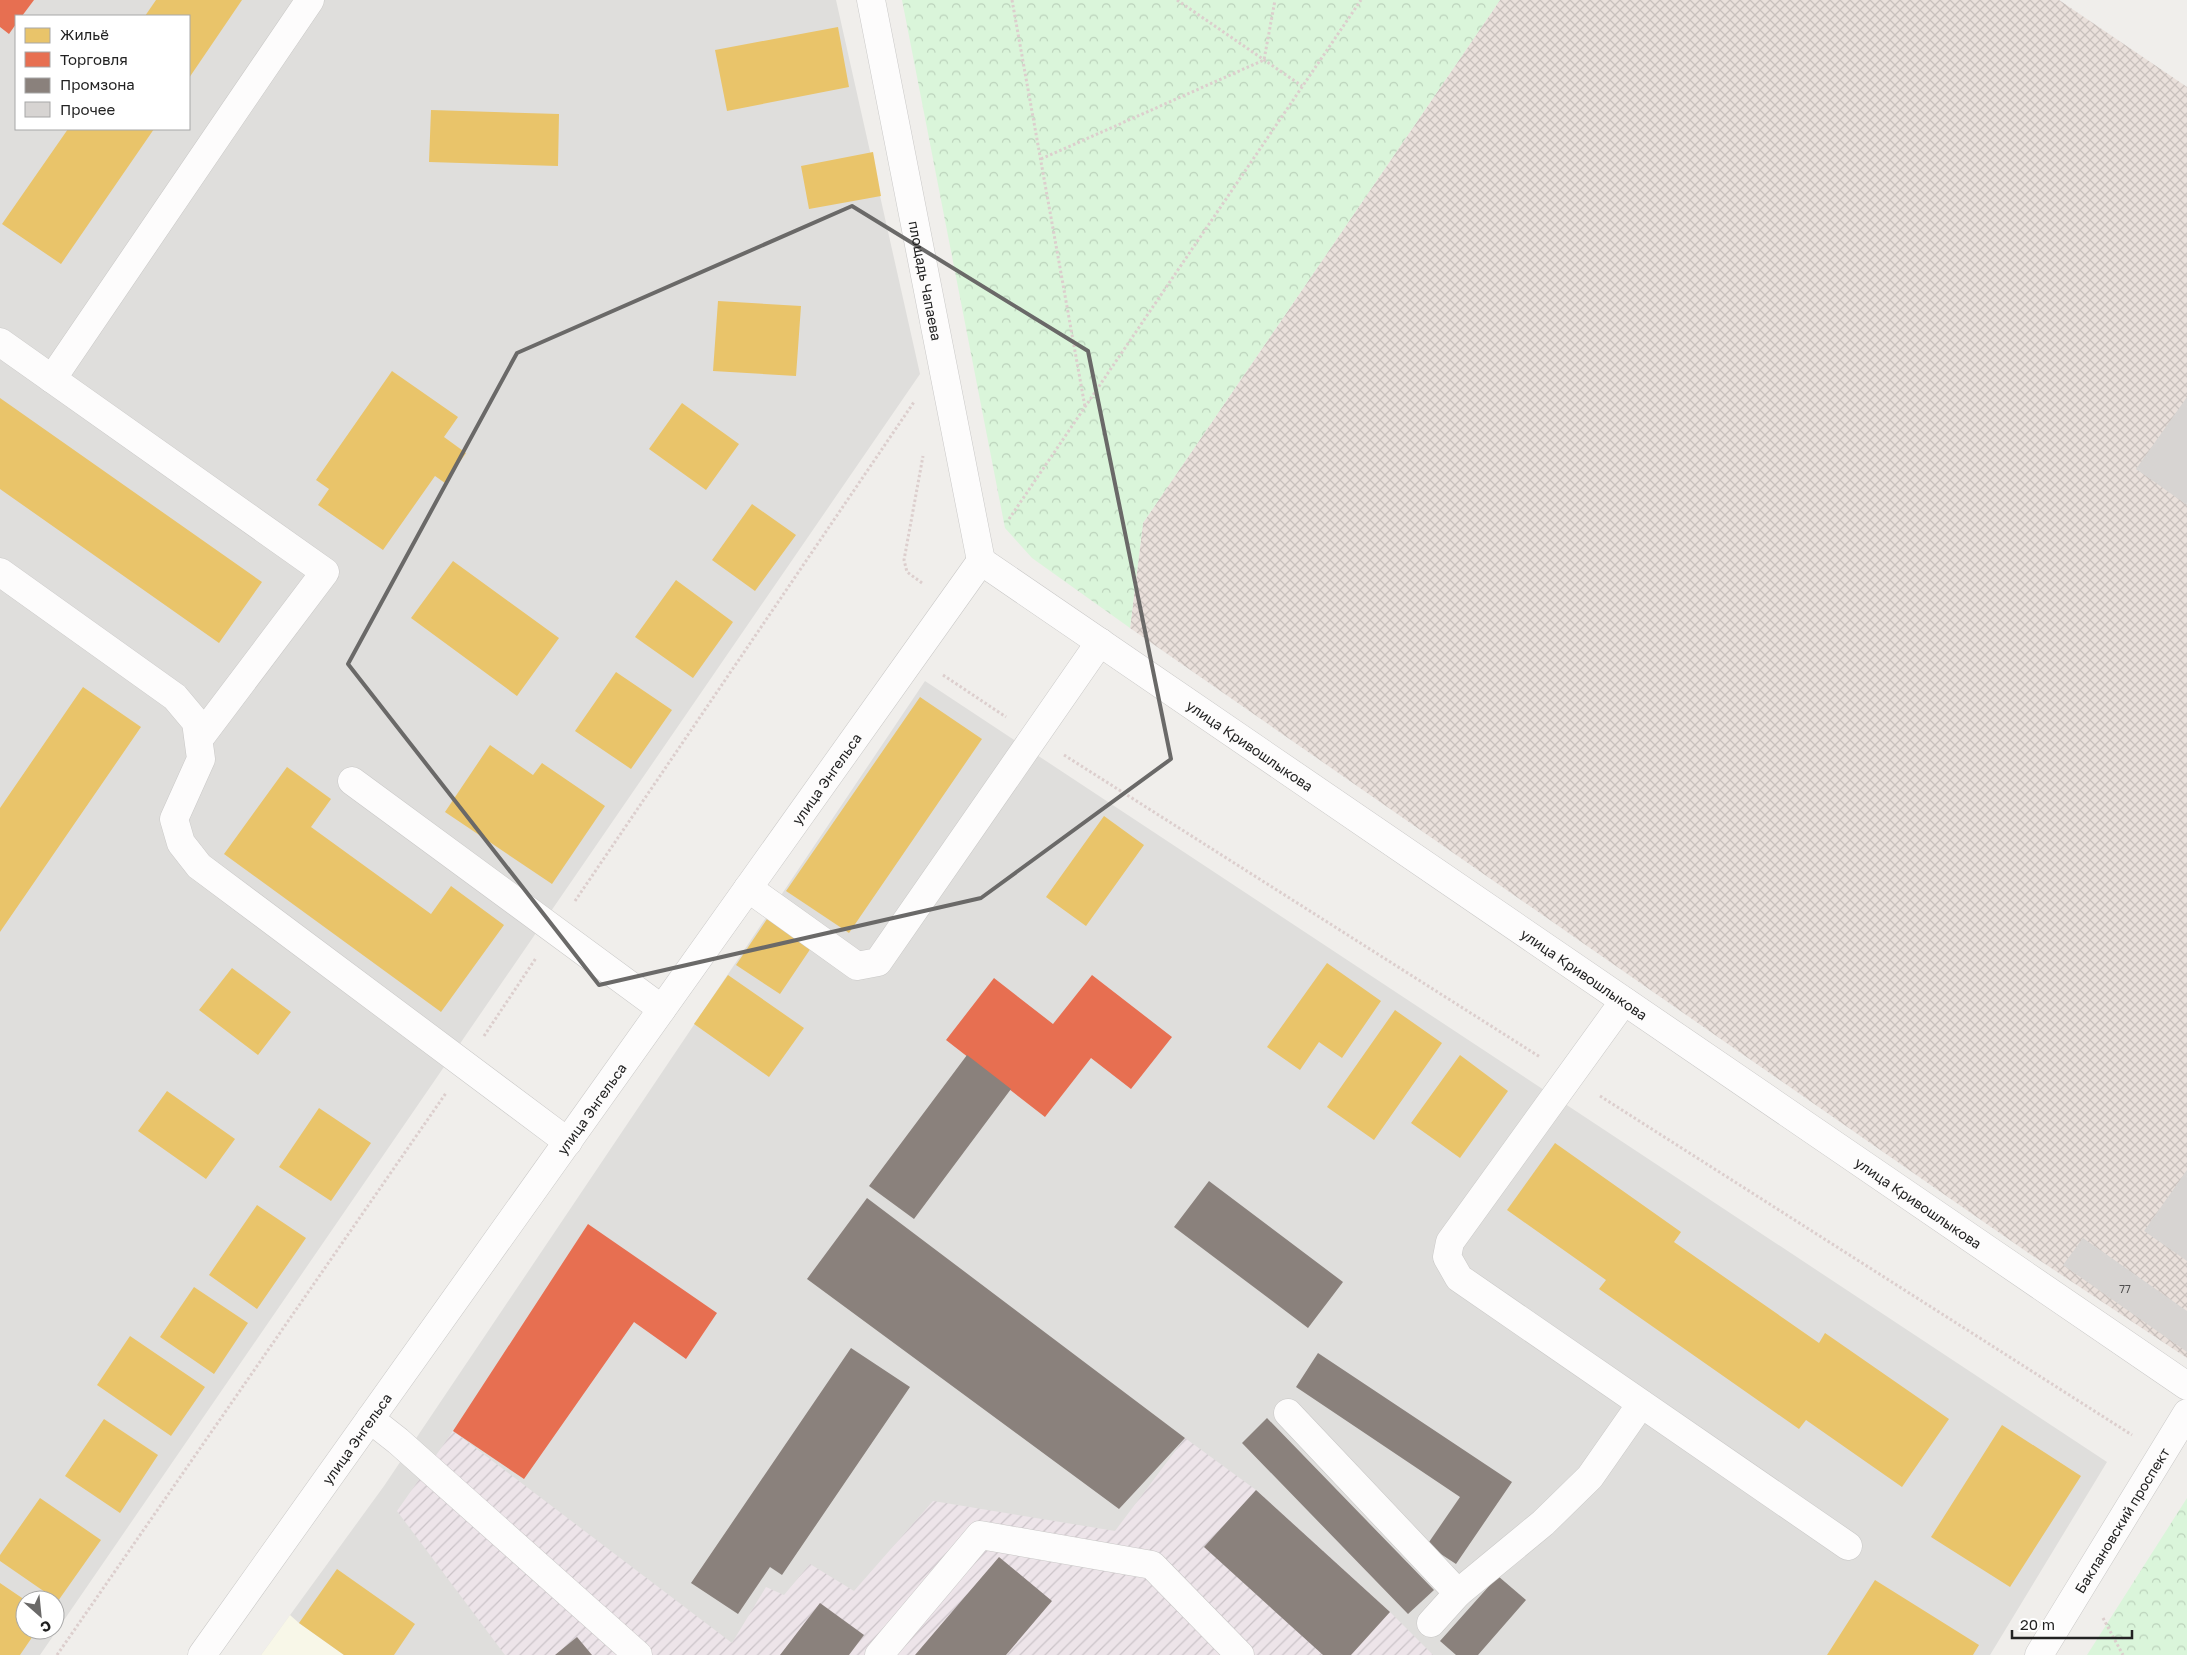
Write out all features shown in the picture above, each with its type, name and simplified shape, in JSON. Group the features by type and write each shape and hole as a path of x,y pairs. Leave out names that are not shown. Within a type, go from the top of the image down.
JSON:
{"street":[{"path":"52,379 310,0"},
{"name":"площадь Чапаева","path":"871,0 981,561"},
{"path":"0,342 325,572 199,739"},
{"name":"улица Кривошлыкова","path":"981,561 2187,1386"},
{"name":"улица Энгельса","path":"202,1655 981,561"},
{"path":"0,572 176,697 196,722 202,759 174,818 181,843 198,866 568,1142"},
{"path":"748,888 856,966 878,962 1100,642"},
{"path":"352,781 662,1009"},
{"path":"1624,1000 1450,1242 1447,1257 1459,1278 1848,1546"},
{"path":"1431,1623 1458,1593 1543,1523 1590,1477 1641,1404"},
{"path":"1288,1413 1458,1593"},
{"name":"Баклановский проспект","path":"2039,1655 2187,1413"},
{"path":"370,1419 398,1441 638,1655"},
{"path":"879,1655 980,1535 1152,1564 1240,1655"}],"path":[{"path":"1012,0 1085,407"},
{"path":"1176,0 1302,86"},
{"path":"1264,60 1275,0"},
{"path":"981,561 1361,0"},
{"path":"1041,159 1264,60"},
{"path":"58,1655 465,1065 916,399"}],"highlighted area":[{"path":"852,206 1088,351 1171,759 981,898 599,985 348,664 517,353"}],"shaded area":[{"path":"0,0 836,0 920,374 65,1619 65,1590 15,1590 15,1640 50,1640 40,1655 0,1655"},
{"path":"1500,0 2059,0 2187,87 2187,1358 2027,1252 1130,628 1143,523"},
{"path":"925,681 2107,1462 1990,1655 261,1655 384,1486"},
{"path":"453,1431 732,1643 766,1587 784,1595 810,1564 854,1591 933,1501 1115,1531 1185,1438 1256,1490 1390,1612 1433,1655 505,1655 397,1511"},
{"path":"290,1615 299,1623 344,1655 261,1655"}],"green space":[{"path":"902,0 1500,0 1143,523 1130,628 1032,558 1005,528"},
{"path":"2187,1498 2187,1655 2087,1655"}],"building: Жильё":[{"path":"156,0 242,0 190,77 190,15 146,15"},
{"path":"838,27 849,87 727,111 715,50"},
{"path":"431,110 559,114 558,166 429,162"},
{"path":"67,130 153,130 61,264 2,224"},
{"path":"873,152 881,196 809,209 801,166"},
{"path":"718,301 801,306 796,376 713,371"},
{"path":"392,371 458,417 444,437 466,453 445,483 435,476 383,550 318,505 329,489 316,480"},
{"path":"0,398 262,582 219,643 0,489"},
{"path":"682,403 739,444 706,490 649,449"},
{"path":"752,504 796,535 755,591 712,560"},
{"path":"453,561 559,638 517,696 411,618"},
{"path":"676,580 733,622 693,678 635,637"},
{"path":"616,672 672,710 631,769 575,731"},
{"path":"83,687 141,727 0,932 0,808"},
{"path":"920,697 982,739 849,933 786,891"},
{"path":"490,745 533,775 542,763 605,806 552,884 445,812"},
{"path":"287,767 331,799 311,827 431,914 451,886 504,925 441,1012 224,854"},
{"path":"1104,816 1144,845 1086,926 1046,897"},
{"path":"767,919 811,948 780,994 736,965"},
{"path":"1327,963 1381,1001 1342,1058 1319,1042 1300,1070 1267,1047"},
{"path":"232,968 291,1012 258,1055 199,1010"},
{"path":"728,975 804,1028 769,1077 694,1024"},
{"path":"1395,1010 1442,1043 1374,1140 1327,1107"},
{"path":"1460,1055 1508,1091 1460,1158 1411,1123"},
{"path":"167,1091 235,1139 206,1179 138,1131"},
{"path":"319,1108 371,1143 331,1201 279,1167"},
{"path":"1555,1143 1681,1232 1674,1242 1819,1343 1825,1333 1949,1419 1902,1487 1806,1420 1799,1429 1599,1289 1606,1280 1507,1210"},
{"path":"257,1205 306,1238 257,1309 209,1275"},
{"path":"194,1287 248,1323 214,1374 160,1337"},
{"path":"130,1336 205,1387 171,1436 97,1385"},
{"path":"104,1419 158,1455 120,1513 65,1476"},
{"path":"2002,1425 2081,1476 2010,1587 1931,1537"},
{"path":"40,1498 101,1540 65,1591 42,1590 0,1561 0,1555"},
{"path":"337,1569 415,1624 394,1655 344,1655 299,1623"},
{"path":"1875,1580 1979,1645 1973,1655 1827,1655"},
{"path":"0,1583 15,1593 15,1640 30,1640 20,1655 0,1655"}],"building: Торговля":[{"path":"0,0 34,0 23,15 15,15 15,25 9,34 0,27"},
{"path":"1092,975 1172,1037 1131,1089 1091,1058 1045,1117 946,1040 994,978 1053,1024"},
{"path":"588,1224 717,1313 686,1359 634,1322 524,1479 453,1431"}],"building: Промзона":[{"path":"967,1055 1011,1089 914,1219 869,1186"},
{"path":"1209,1181 1343,1282 1308,1328 1174,1227"},
{"path":"867,1198 1185,1438 1119,1509 807,1279"},
{"path":"851,1348 910,1387 782,1575 770,1567 738,1614 691,1583"},
{"path":"1318,1353 1512,1482 1456,1564 1427,1545 1460,1497 1296,1387"},
{"path":"1267,1418 1434,1590 1408,1614 1242,1443"},
{"path":"1256,1490 1390,1612 1351,1655 1323,1655 1204,1547"},
{"path":"999,1557 1052,1601 1006,1655 915,1655"},
{"path":"1498,1576 1526,1600 1478,1655 1456,1655 1440,1641"},
{"path":"820,1603 864,1635 849,1655 780,1655"},
{"path":"577,1637 592,1655 555,1655"}],"building: Прочее":[{"path":"2187,397 2187,505 2136,469"},
{"path":"2187,1170 2187,1261 2144,1231"},
{"path":"2083,1238 2187,1311 2187,1352 2063,1265"}]}
